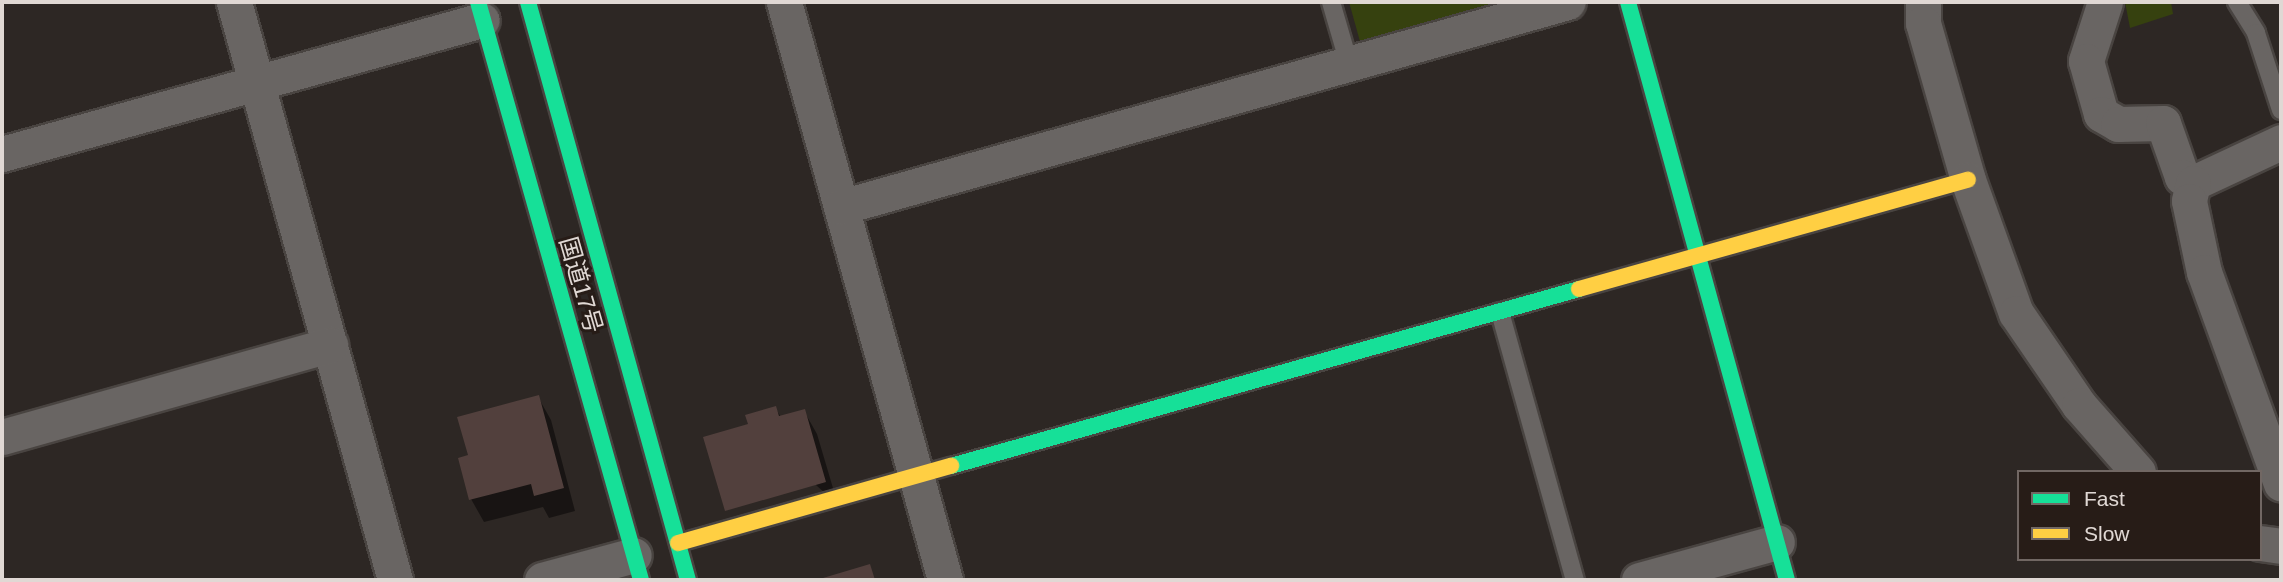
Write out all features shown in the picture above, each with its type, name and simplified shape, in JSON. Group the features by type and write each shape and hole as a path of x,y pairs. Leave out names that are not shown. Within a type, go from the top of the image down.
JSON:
{"main road":[{"path":"1628,2 1787,580"},
{"name":"国道17号","path":"504,7 688,580"},
{"name":"国道17号","path":"504,7 638,568"},
{"path":"678,543 917,478 1968,180"}],"street":[{"path":"234,2 395,580"},
{"path":"784,2 945,580"},
{"path":"841,207 1568,2"},
{"path":"1923,2 1923,23 1968,180 2016,313 2079,405 2136,470"},
{"path":"2105,2 2086,61 2101,114 2118,124 2163,123 2182,177 2193,183"},
{"path":"2,154 257,84 504,7"},
{"path":"2193,183 2281,142"},
{"path":"2193,183 2189,201 2204,272 2281,482"},
{"path":"2,437 330,345"},
{"path":"1639,580 1777,542"},
{"path":"2262,542 2281,546"},
{"path":"542,580 638,568"}],"lane":[{"path":"1331,2 1349,64"},
{"path":"2237,2 2256,33 2281,110"},
{"path":"1500,312 1575,580"}],"green space":[{"path":"1349,2 1518,2 1361,45"},
{"path":"2125,2 2171,2 2173,14 2130,28"}],"building":[{"path":"539,395 564,488 534,496 531,484 469,500 458,458 468,455 457,417"},
{"path":"776,406 779,416 805,409 826,482 725,511 703,437 748,424 745,415"},
{"path":"870,564 875,580 823,580 823,578"}],"traffic: fast":[{"path":"478,2 641,580"},
{"path":"528,2 688,580"},
{"path":"1628,2 1787,580"},
{"path":"951,466 1579,289"}],"traffic: slow":[{"path":"1579,289 1968,180"},
{"path":"678,543 951,466"}]}
